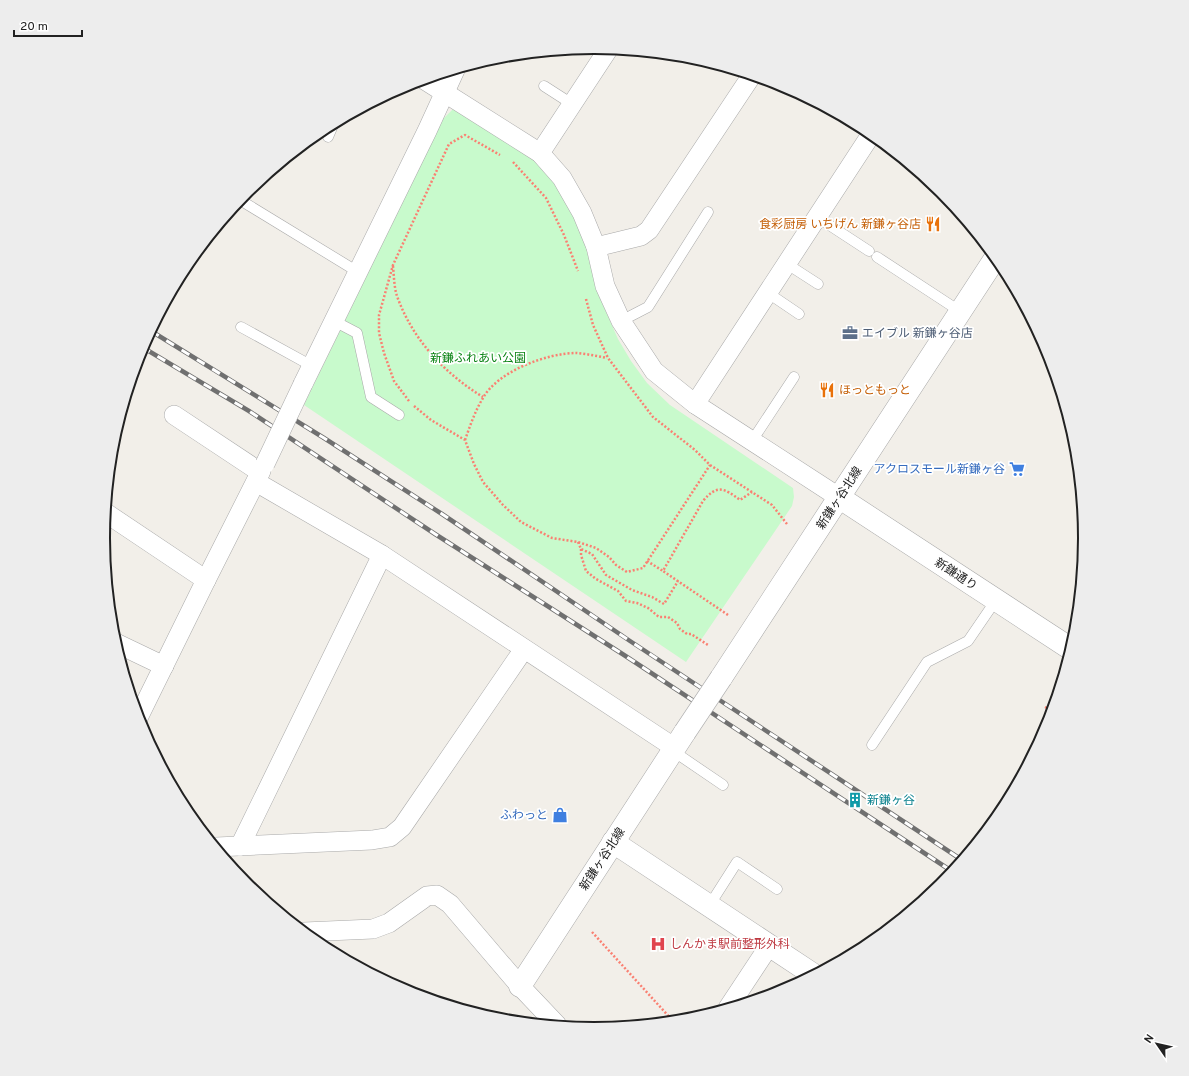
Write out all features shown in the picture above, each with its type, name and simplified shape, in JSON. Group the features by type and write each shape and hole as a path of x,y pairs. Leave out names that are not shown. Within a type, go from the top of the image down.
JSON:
{"street":[{"path":"540,152 605,54"},
{"path":"142,710 260,473 427,131 452,76"},
{"path":"596,247 641,236 649,230 749,80"},
{"path":"430,83 540,152 565,184 582,213 596,247 605,286 621,321 654,371 696,404 840,498"},
{"path":"696,404 868,139"},
{"name":"新鎌ヶ谷北線","path":"520,986 992,263"},
{"path":"174,415 524,649 678,743"},
{"name":"新鎌通り","path":"840,498 1066,645"},
{"path":"111,517 206,580"},
{"path":"240,846 382,555"},
{"path":"123,646 164,666"},
{"path":"222,847 372,840 390,837 402,827 524,649"},
{"path":"613,842 809,972"},
{"path":"314,932 373,929 389,923 427,896 437,895 450,904 520,986 552,1020"},
{"path":"732,1002 769,946"}],"lane":[{"path":"544,86 572,104"},
{"path":"245,203 358,272"},
{"path":"621,321 648,307 708,212"},
{"path":"817,217 961,312"},
{"path":"787,264 818,284"},
{"path":"768,293 799,314"},
{"path":"334,321 357,333 371,397 399,415"},
{"path":"241,327 312,366"},
{"path":"752,441 794,376"},
{"path":"872,745 927,662 968,642 996,600"},
{"path":"678,743 723,785"},
{"path":"709,906 737,862 777,889"}],"path":[{"path":"466,440 431,420 412,404 394,380 384,353 379,333 379,315 393,265 449,144 465,135 506,158"},
{"path":"513,162 546,198 564,235 580,277"},
{"path":"393,265 397,295 408,322 418,339 462,383 483,397"},
{"path":"586,298 594,325 608,358 653,417 695,450 710,465 772,505 787,524"},
{"path":"608,358 577,353 555,355 536,361 511,372 494,385 483,397 471,423 466,440 474,464 483,482 503,505 521,522 552,538 578,542 596,548 627,572 643,568 710,465"},
{"path":"663,571 709,493 722,489 727,490 740,500 752,492"},
{"path":"578,542 586,571 596,579 618,591 626,601 637,603 648,608 659,617 668,617 677,623 680,629 687,634 691,634 708,645"},
{"path":"581,549 592,554 606,575 632,590 652,597 664,604 678,582"},
{"path":"647,561 728,615"},
{"path":"592,932 669,1016"}],"green space":[{"name":"新鎌ふれあい公園","path":"453,109 459,110 524,149 556,183 582,232 603,305 618,339 631,361 647,383 670,405 793,488 794,497 792,506 686,662 304,405 442,120"}],"railway":[{"path":"156,334 324,438 442,514 630,641 958,857"},
{"path":"148,351 249,411 435,534 624,655 948,868"}],"place":[{"name":"食彩厨房 いちげん 新鎌ヶ谷店","path":"933,224"},
{"name":"エイブル 新鎌ヶ谷店","path":"850,333"},
{"name":"ほっともっと","path":"827,390"},
{"name":"アクロスモール新鎌ヶ谷","path":"1017,469"},
{"name":"新鎌ヶ谷","path":"855,800"},
{"name":"ふわっと","path":"560,815"},
{"name":"しんかま駅前整形外科","path":"658,944"}]}
